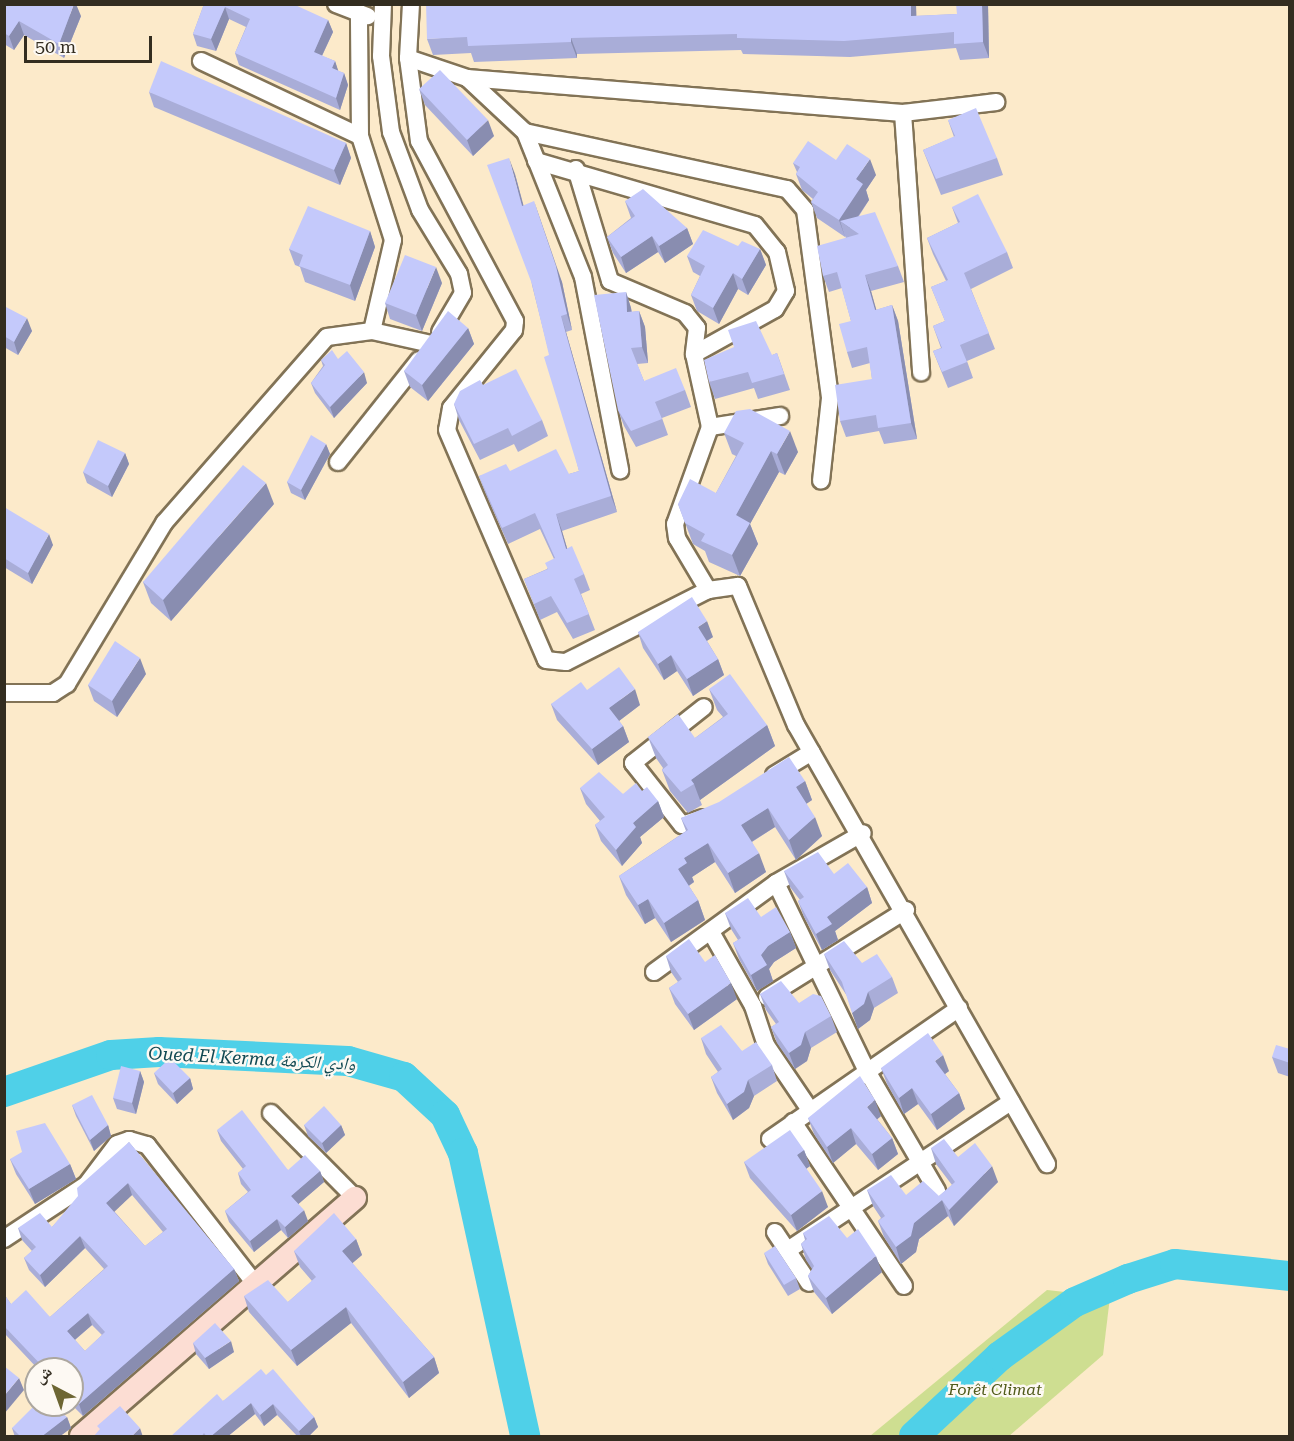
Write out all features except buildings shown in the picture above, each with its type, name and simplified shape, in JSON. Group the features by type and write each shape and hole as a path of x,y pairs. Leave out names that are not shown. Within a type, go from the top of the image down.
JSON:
{"street":[{"path":"336,4 359,13 382,12 391,132 420,210 459,274 463,293 431,344 338,462"},
{"path":"411,4 408,58 419,141 515,321 514,330 452,408 447,430 546,660 566,662 708,590 738,586 770,669 813,752 863,833 1047,1164"},
{"path":"359,13 360,136 393,240 372,331"},
{"path":"408,58 467,78 903,113 996,102"},
{"path":"201,61 360,136"},
{"path":"467,78 525,132 582,277 620,470"},
{"path":"903,113 921,372"},
{"path":"525,132 787,189 806,210 830,398 821,481"},
{"path":"536,161 576,169 755,225 777,252 786,291 775,309 694,354"},
{"path":"576,169 610,281 685,313 697,328 694,354 710,427 675,524 677,538 708,590"},
{"path":"4,693 53,693 67,684 164,523 327,337 372,331 431,344"},
{"path":"710,427 780,416"},
{"path":"704,706 633,763 682,825 717,809"},
{"path":"756,786 813,752"},
{"path":"654,972 776,883 863,833"},
{"path":"776,883 813,968 917,1162 937,1191"},
{"path":"753,1006 906,910"},
{"path":"711,932 753,1006 766,1045 810,1110"},
{"path":"770,1139 959,1008"},
{"path":"788,1250 917,1162 1011,1102"},
{"path":"81,1437 355,1197 271,1113"},
{"path":"793,1122 904,1286"},
{"path":"4,1239 86,1185 117,1144 129,1140 147,1146 256,1285"},
{"path":"775,1232 809,1283"}],"green space":[{"name":"Forêt Climat","path":"1047,1290 1110,1297 1103,1355 1009,1436 870,1436"}],"waterway":[{"name":"Oued El Kerma وادي الكرمة","path":"4,1092 111,1055 159,1052 348,1061 404,1077 445,1115 463,1153 525,1436"},
{"name":"Oued El Kerma وادي الكرمة","path":"914,1436 1000,1356 1075,1302 1128,1279 1175,1264 1290,1276"}]}
